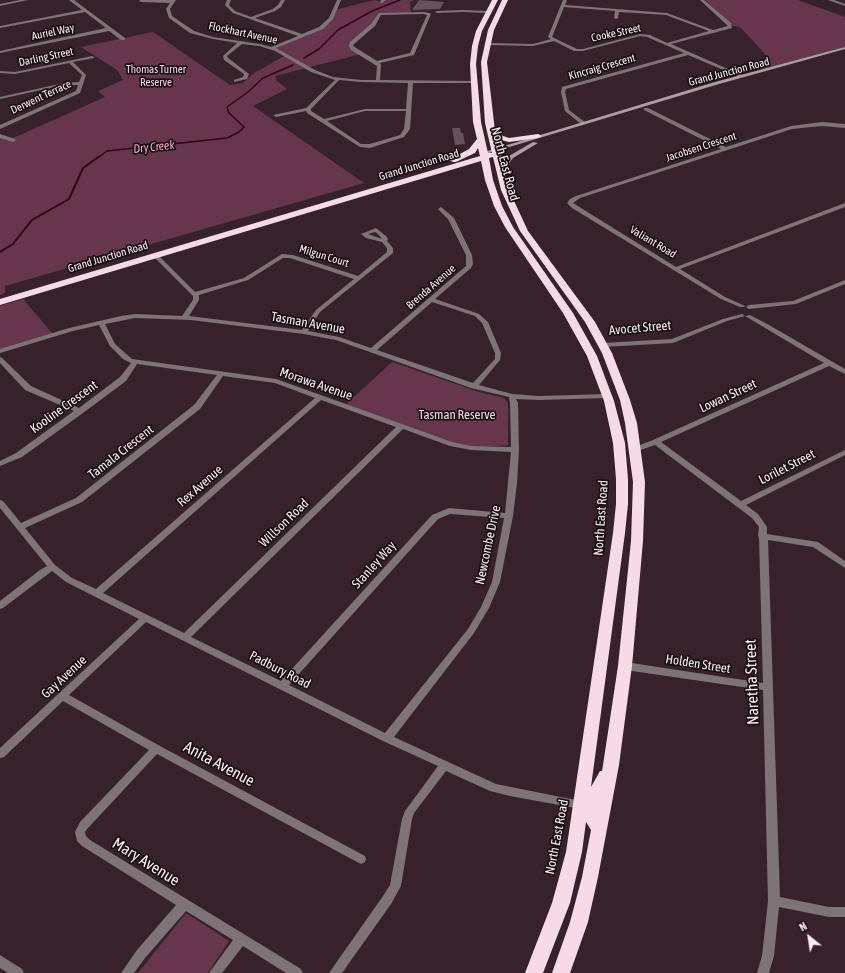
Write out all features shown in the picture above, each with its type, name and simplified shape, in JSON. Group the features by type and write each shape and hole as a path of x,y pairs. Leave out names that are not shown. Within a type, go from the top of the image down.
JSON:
{"highway":[{"name":"North East Road","path":"496,0 488,12 475,46 473,64 473,82 477,122 489,180 498,206 509,227 568,313 592,356 607,396 618,440 621,468 622,504 619,532 574,852 561,903 534,973"},
{"name":"North East Road","path":"505,0 491,30 484,62 484,77 491,132 500,172 512,208 524,231 590,322 602,345 625,400 635,450 639,510 625,666 611,765 579,922 561,973"},
{"path":"488,12 498,13"},
{"path":"473,82 484,77"},
{"path":"473,82 485,86"},
{"path":"491,132 502,139 537,140"},
{"path":"443,167 472,151 481,139"},
{"name":"Grand Junction Road","path":"0,295 153,253 496,152"},
{"path":"443,167 475,168 489,180"},
{"name":"Grand Junction Road","path":"0,302 153,253"},
{"name":"Avocet Street","path":"581,335 602,345"},
{"path":"592,356 602,345"},
{"path":"618,440 635,450 626,457 621,468"},
{"path":"599,829 589,813 581,805 589,801 594,796 611,765"}],"main road":[{"name":"Grand Junction Road","path":"537,140 583,123 742,76 845,48"},
{"name":"Grand Junction Road","path":"496,152 748,79 845,53"},
{"path":"798,62 815,62"},
{"path":"742,76 748,79"},
{"path":"640,106 646,109"},
{"path":"583,123 589,126"},
{"path":"500,172 511,157 537,140"}],"street":[{"path":"0,5 26,0"},
{"path":"71,0 123,39"},
{"path":"229,0 227,5 234,12 303,36"},
{"path":"252,18 274,10 280,6 283,0"},
{"path":"272,48 317,30 329,22 338,0"},
{"path":"488,44 533,45 554,40 550,37 565,0"},
{"path":"667,44 730,27 729,24 702,0"},
{"path":"830,0 845,5"},
{"path":"141,1 173,1"},
{"name":"Flockhart Avenue","path":"173,1 168,9 170,17 192,32 212,38 272,48 315,72 338,79 473,82"},
{"path":"563,6 667,14 714,32"},
{"path":"616,18 618,10"},
{"path":"0,28 85,11"},
{"path":"437,12 488,12"},
{"path":"376,63 412,54 430,15 424,13 386,13 378,16 374,25 351,46 355,51 376,63 379,67 378,81"},
{"name":"Auriel Way","path":"0,52 110,29"},
{"name":"Cooke Street","path":"554,40 576,50 583,50 640,35 648,36 742,76"},
{"path":"236,81 245,78 247,74 226,59 225,56 242,42"},
{"name":"Kincraig Crescent","path":"583,123 567,111 563,92 564,88 688,53"},
{"name":"Darling Street","path":"2,72 16,73 92,57"},
{"name":"Derwent Terrace","path":"0,127 78,91 84,74 70,62"},
{"path":"276,115 308,109 338,79"},
{"path":"308,109 309,112 357,144 368,146 398,138 404,135 408,127 411,81"},
{"path":"0,98 64,84 82,83"},
{"path":"646,109 726,149"},
{"path":"323,121 365,110 408,110"},
{"name":"Jacobsen Crescent","path":"571,205 570,203 572,200 578,197 798,126 822,124 845,126"},
{"path":"0,136 13,140"},
{"name":"Valiant Road","path":"571,205 746,311 767,326 845,372"},
{"path":"675,269 845,205"},
{"name":"Brenda Avenue","path":"373,350 468,267 471,260 451,218 441,209"},
{"path":"304,332 318,312 390,253 390,248 384,241"},
{"path":"153,253 195,294 196,300 184,318"},
{"name":"Milgun Court","path":"195,294 246,279 282,256 291,256 359,278"},
{"name":"Avocet Street","path":"602,345 673,341 746,311 770,305 794,303 845,282"},
{"path":"431,300 476,315 481,318 489,330 498,353 498,359 474,386"},
{"name":"Tasman Avenue","path":"0,351 71,328 101,322 135,316 184,318 304,332 337,338 474,386 512,396 539,398 607,396"},
{"name":"Morawa Avenue","path":"101,322 112,345 125,358 135,362 276,381 450,444 471,448 516,450"},
{"path":"0,359 28,388 80,411"},
{"name":"Kooline Crescent","path":"0,464 19,455 123,379 135,362"},
{"name":"Lowan Street","path":"635,450 656,442 830,363"},
{"name":"Tamala Crescent","path":"19,527 80,500 197,407 204,400 221,374"},
{"name":"Newcombe Drive","path":"387,738 471,630 485,608 496,582 509,516 516,450 514,404 512,396"},
{"name":"Rex Avenue","path":"96,594 320,397"},
{"name":"Willson Road","path":"185,637 401,427"},
{"name":"Naretha Street","path":"656,442 759,519 763,527 762,536 774,901 768,956 763,973"},
{"name":"Lorilet Street","path":"740,505 845,452"},
{"path":"836,456 845,462"},
{"name":"Padbury Road","path":"0,503 52,566 63,577 444,766 494,788 581,805"},
{"name":"Stanley Way","path":"282,686 435,517 448,511 458,510 509,516"},
{"path":"762,536 815,544 845,565"},
{"path":"0,606 52,566"},
{"name":"Gay Avenue","path":"0,754 145,618"},
{"name":"Holden Street","path":"625,666 767,687"},
{"name":"Anita Avenue","path":"63,696 156,749 361,859"},
{"name":"Mary Avenue","path":"156,749 84,825 80,832 80,838 297,973"},
{"path":"335,973 388,900 395,886 407,819 410,812 444,766"},
{"path":"774,901 829,912 845,912"},
{"path":"127,973 141,954 184,904"},
{"path":"215,973 241,938"},
{"path":"0,961 18,973"}],"green space":[{"name":"Thomas Turner Reserve","path":"375,0 381,2 384,0 414,0 410,2 411,14 381,14 351,46 361,54 275,76 277,81 287,89 253,106 364,183 5,286 5,293 0,295 0,136 11,139 105,97 98,91 123,80 117,70 81,47 153,32 230,85 243,83 254,73 286,55 272,48 326,25 335,10"},
{"path":"705,0 798,0 845,17 845,47 762,70 766,55 740,27 733,26"},
{"path":"23,299 53,334 0,351 0,306"},
{"name":"Tasman Reserve","path":"392,362 479,392 504,398 508,403 508,445 482,447 450,444 344,406"},
{"path":"186,913 229,941 208,973 138,973"}],"building":[{"path":"419,0 444,2 440,9 412,10"},
{"path":"452,128 460,128 461,133 463,133 465,144 455,145"}],"waterway":[{"name":"Dry Creek","path":"304,58 319,49 338,30 372,11 400,0"},
{"name":"Dry Creek","path":"99,157 107,151 227,138 239,132 244,127 229,113 227,107 248,92 263,78 293,65"},
{"name":"Dry Creek","path":"0,252 13,244 32,220 69,199 83,168 100,156"}]}
